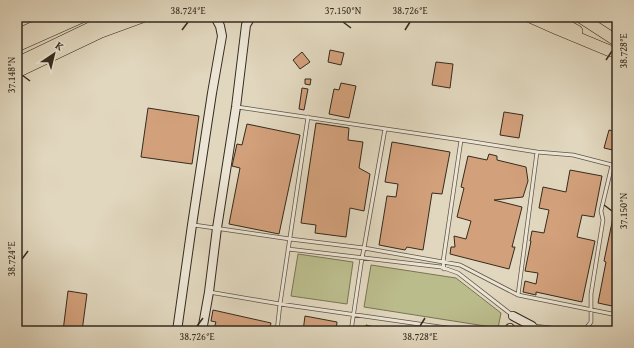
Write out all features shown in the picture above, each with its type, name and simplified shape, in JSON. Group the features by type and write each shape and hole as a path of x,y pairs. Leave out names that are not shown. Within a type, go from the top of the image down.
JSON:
{"highway":[{"path":"17,35 56,17"},
{"path":"17,46 82,17"},
{"path":"17,63 92,27 117,17"},
{"path":"17,72 101,32 142,17"},
{"path":"530,17 613,53"},
{"path":"552,17 613,53"},
{"path":"580,17 617,40"},
{"path":"589,17 617,40"}],"street":[{"path":"177,331 212,93 222,36 220,26 215,17"},
{"path":"202,331 236,107 246,25 251,17"},
{"path":"513,316 534,329"}],"lane":[{"path":"236,107 537,152 573,155 612,165 602,211 603,220 591,294 591,322 584,331"},
{"path":"277,331 308,117"},
{"path":"351,331 362,258 386,129"},
{"path":"444,269 443,262 461,140"},
{"path":"518,295 537,152"},
{"path":"192,225 364,248 460,265 518,295 617,315"},
{"path":"288,249 440,267 458,273 513,316"},
{"path":"209,292 353,315 468,331"},
{"path":"436,326 436,331"},
{"path":"534,329 576,331"}],"green space":[{"path":"298,254 353,262 347,304 291,296"},
{"path":"371,265 456,278 501,313 498,328 364,307"}],"building":[{"path":"330,50 344,53 341,65 328,62"},
{"path":"302,52 310,62 300,69 293,60"},
{"path":"436,62 453,64 450,88 432,85"},
{"path":"305,79 311,79 310,85 305,84"},
{"path":"341,83 356,86 349,118 329,114 334,89 339,90"},
{"path":"302,88 308,89 304,110 299,109"},
{"path":"148,108 199,116 192,164 141,157"},
{"path":"504,112 523,115 519,138 500,135"},
{"path":"316,123 349,128 348,140 363,142 359,168 370,174 364,211 350,208 346,237 315,233 316,225 301,223"},
{"path":"247,124 300,135 279,234 229,224 240,168 232,166 237,144 242,145"},
{"path":"609,130 617,132 617,151 604,148"},
{"path":"392,142 450,152 442,194 432,193 423,250 407,247 405,250 379,245 387,196 396,197 398,184 385,182"},
{"path":"489,154 497,156 497,160 526,167 528,181 523,197 494,200 522,207 512,247 515,247 509,269 450,254 451,247 455,247 454,236 466,239 471,221 457,217 464,188 461,187 468,156 487,160"},
{"path":"570,170 602,176 594,217 582,215 577,237 595,241 582,302 536,292 536,295 523,292 525,281 536,284 538,273 525,271 532,231 544,233 549,210 539,208 543,187 566,192"},
{"path":"614,213 617,213 617,307 598,303 606,262 604,261"},
{"path":"68,291 87,294 82,331 63,331"},
{"path":"213,310 271,323 269,331 213,331 216,322 211,321"},
{"path":"305,316 337,322 336,331 303,331"},
{"path":"366,325 382,329 382,331 365,331"}]}
